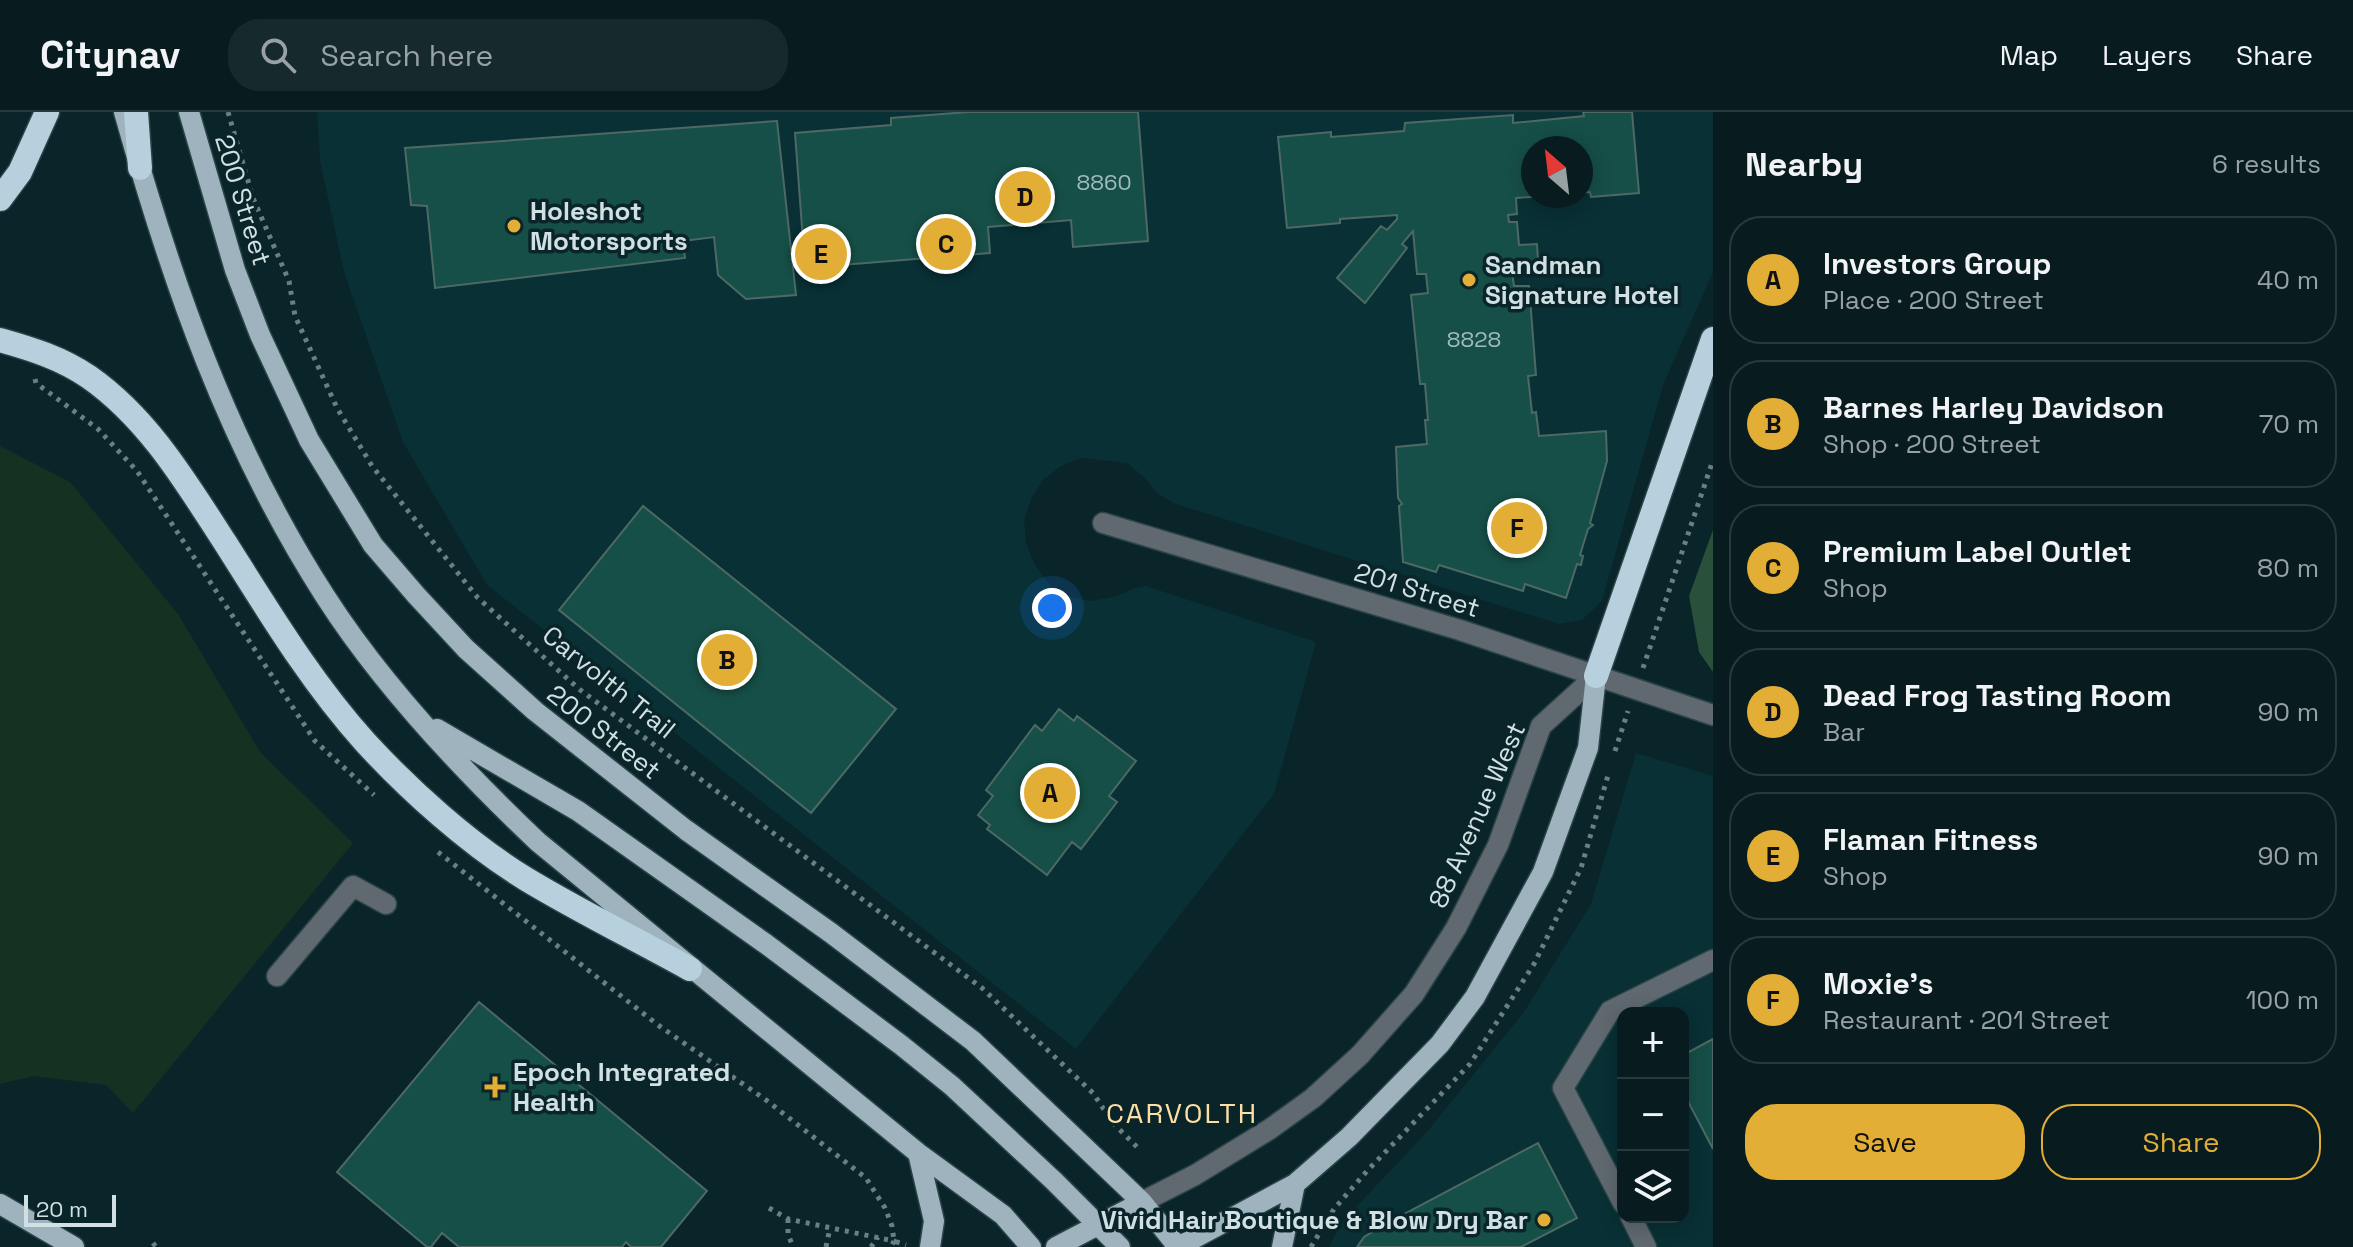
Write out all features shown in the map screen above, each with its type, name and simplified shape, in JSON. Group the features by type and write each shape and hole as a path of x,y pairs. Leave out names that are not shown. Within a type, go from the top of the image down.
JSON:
{"highway":[{"path":"131,118 140,168"},
{"path":"0,199 20,172 42,123"},
{"path":"1596,676 1713,339"},
{"path":"0,340 43,352 87,376 121,403 148,432 185,479 309,671 339,712 400,777 480,846 525,878 690,969"}],"main road":[{"name":"200 Street","path":"190,115 235,270 260,335 309,440 373,545 416,595 466,649 535,711 686,830 831,933 973,1041 1142,1202 1178,1247"},
{"path":"140,168 190,326 277,517 326,598 419,718 485,792 538,842 918,1153 1003,1215 1031,1247"},
{"path":"1178,1247 1295,1184 1349,1137 1431,1053 1475,997 1543,872 1588,748 1596,676"},
{"path":"419,718 578,811 766,944 952,1086 1120,1247"},
{"path":"918,1153 934,1221 930,1247"},
{"path":"1282,1247 1295,1184"},
{"name":"88 Avenue West","path":"1056,1247 1142,1202"},
{"path":"0,1204 74,1247"}],"street":[{"name":"201 Street","path":"1103,523 1460,630 1713,715"},
{"name":"88 Avenue West","path":"1142,1202 1195,1175 1270,1129 1313,1098 1360,1055 1414,994 1456,928 1498,845 1541,726 1596,676"},
{"path":"277,976 353,886 386,904"},
{"path":"1617,1192 1563,1088 1610,1011 1713,960"},
{"path":"1634,1223 1646,1247"}],"path":[{"name":"Carvolth Trail","path":"228,113 253,198 289,281 295,316 337,408 372,466 478,598 579,689 982,988 1093,1093 1113,1123 1137,1147"},
{"path":"1652,643 1713,460"},
{"path":"769,1208 788,1219 878,1237 892,1244"},
{"path":"788,1219 788,1234 793,1247"},
{"path":"826,1247 830,1228"},
{"path":"871,1247 878,1237"}],"shaded area":[{"path":"317,112 1713,112 1713,272 1663,385 1602,601 1582,620 1559,624 1173,503 1157,493 1127,463 1081,458 1061,466 1043,480 1031,499 1024,520 1026,543 1035,565 1048,583 1067,596 1090,601 1146,586 1316,642 1274,794 1076,1049 487,585 403,442 344,272 320,161"},
{"path":"1636,753 1713,776 1713,1247 1329,1247 1341,1223 1426,1133 1524,1012 1591,904"}],"green space":[{"path":"0,446 70,482 178,614 260,752 353,843 133,1113 106,1085 34,1076 0,1084"},
{"path":"1713,530 1713,672 1699,652 1689,596"}],"building":[{"path":"968,112 1138,112 1148,241 1073,247 1071,220 988,227 990,253 805,268 795,133 891,125 891,118"},
{"name":"Sandman Signature Hotel","path":"1583,112 1632,112 1639,193 1593,197 1593,136 1521,136 1521,198 1516,198 1517,214 1508,215 1509,222 1517,222 1519,245 1537,244 1538,261 1511,265 1514,286 1529,286 1536,375 1528,376 1532,413 1536,412 1539,436 1606,431 1607,461 1590,523 1593,525 1588,529 1580,555 1583,556 1581,565 1577,564 1566,598 1525,584 1523,591 1439,565 1436,572 1403,562 1399,506 1402,504 1398,498 1396,447 1427,444 1425,384 1420,384 1411,295 1428,293 1426,274 1417,274 1413,231 1402,244 1407,248 1365,303 1337,278 1381,226 1387,230 1397,215 1340,219 1340,223 1287,228 1278,137 1331,132 1331,137 1404,131 1405,123 1513,115 1513,123 1584,116"},
{"path":"777,121 796,295 746,299 718,275 714,237 683,241 685,258 435,288 427,206 411,205 405,148"},
{"path":"643,506 896,709 811,813 559,610"},
{"path":"1059,709 1074,721 1077,716 1136,761 1109,796 1117,802 1081,849 1072,842 1047,875 987,829 990,825 978,815 993,796 986,790 1035,725 1042,731"},
{"name":"Epoch Integrated Health","path":"479,1002 707,1191 661,1247 631,1247 626,1242 622,1247 459,1247 442,1233 431,1247 427,1247 337,1172"},
{"path":"1713,1039 1713,1149 1689,1103 1689,1052"},
{"path":"1538,1143 1577,1218 1521,1247 1357,1247 1364,1237 1389,1222"}],"place":[{"name":"Dead Frog Tasting Room","path":"1025,197"},
{"name":"Holeshot Motorsports","path":"514,226"},
{"name":"Premium Label Outlet","path":"946,244"},
{"name":"Flaman Fitness","path":"821,254"},
{"name":"Sandman Signature Hotel","path":"1469,280"},
{"name":"Moxie's","path":"1517,528"},
{"name":"Barnes Harley Davidson","path":"727,660"},
{"name":"Investors Group","path":"1050,793"},
{"name":"Epoch Integrated Health","path":"495,1087"},
{"name":"Vivid Hair Boutique & Blow Dry Bar","path":"1544,1220"}],"district":[{"name":"CARVOLTH","path":"1182,1113"}]}
